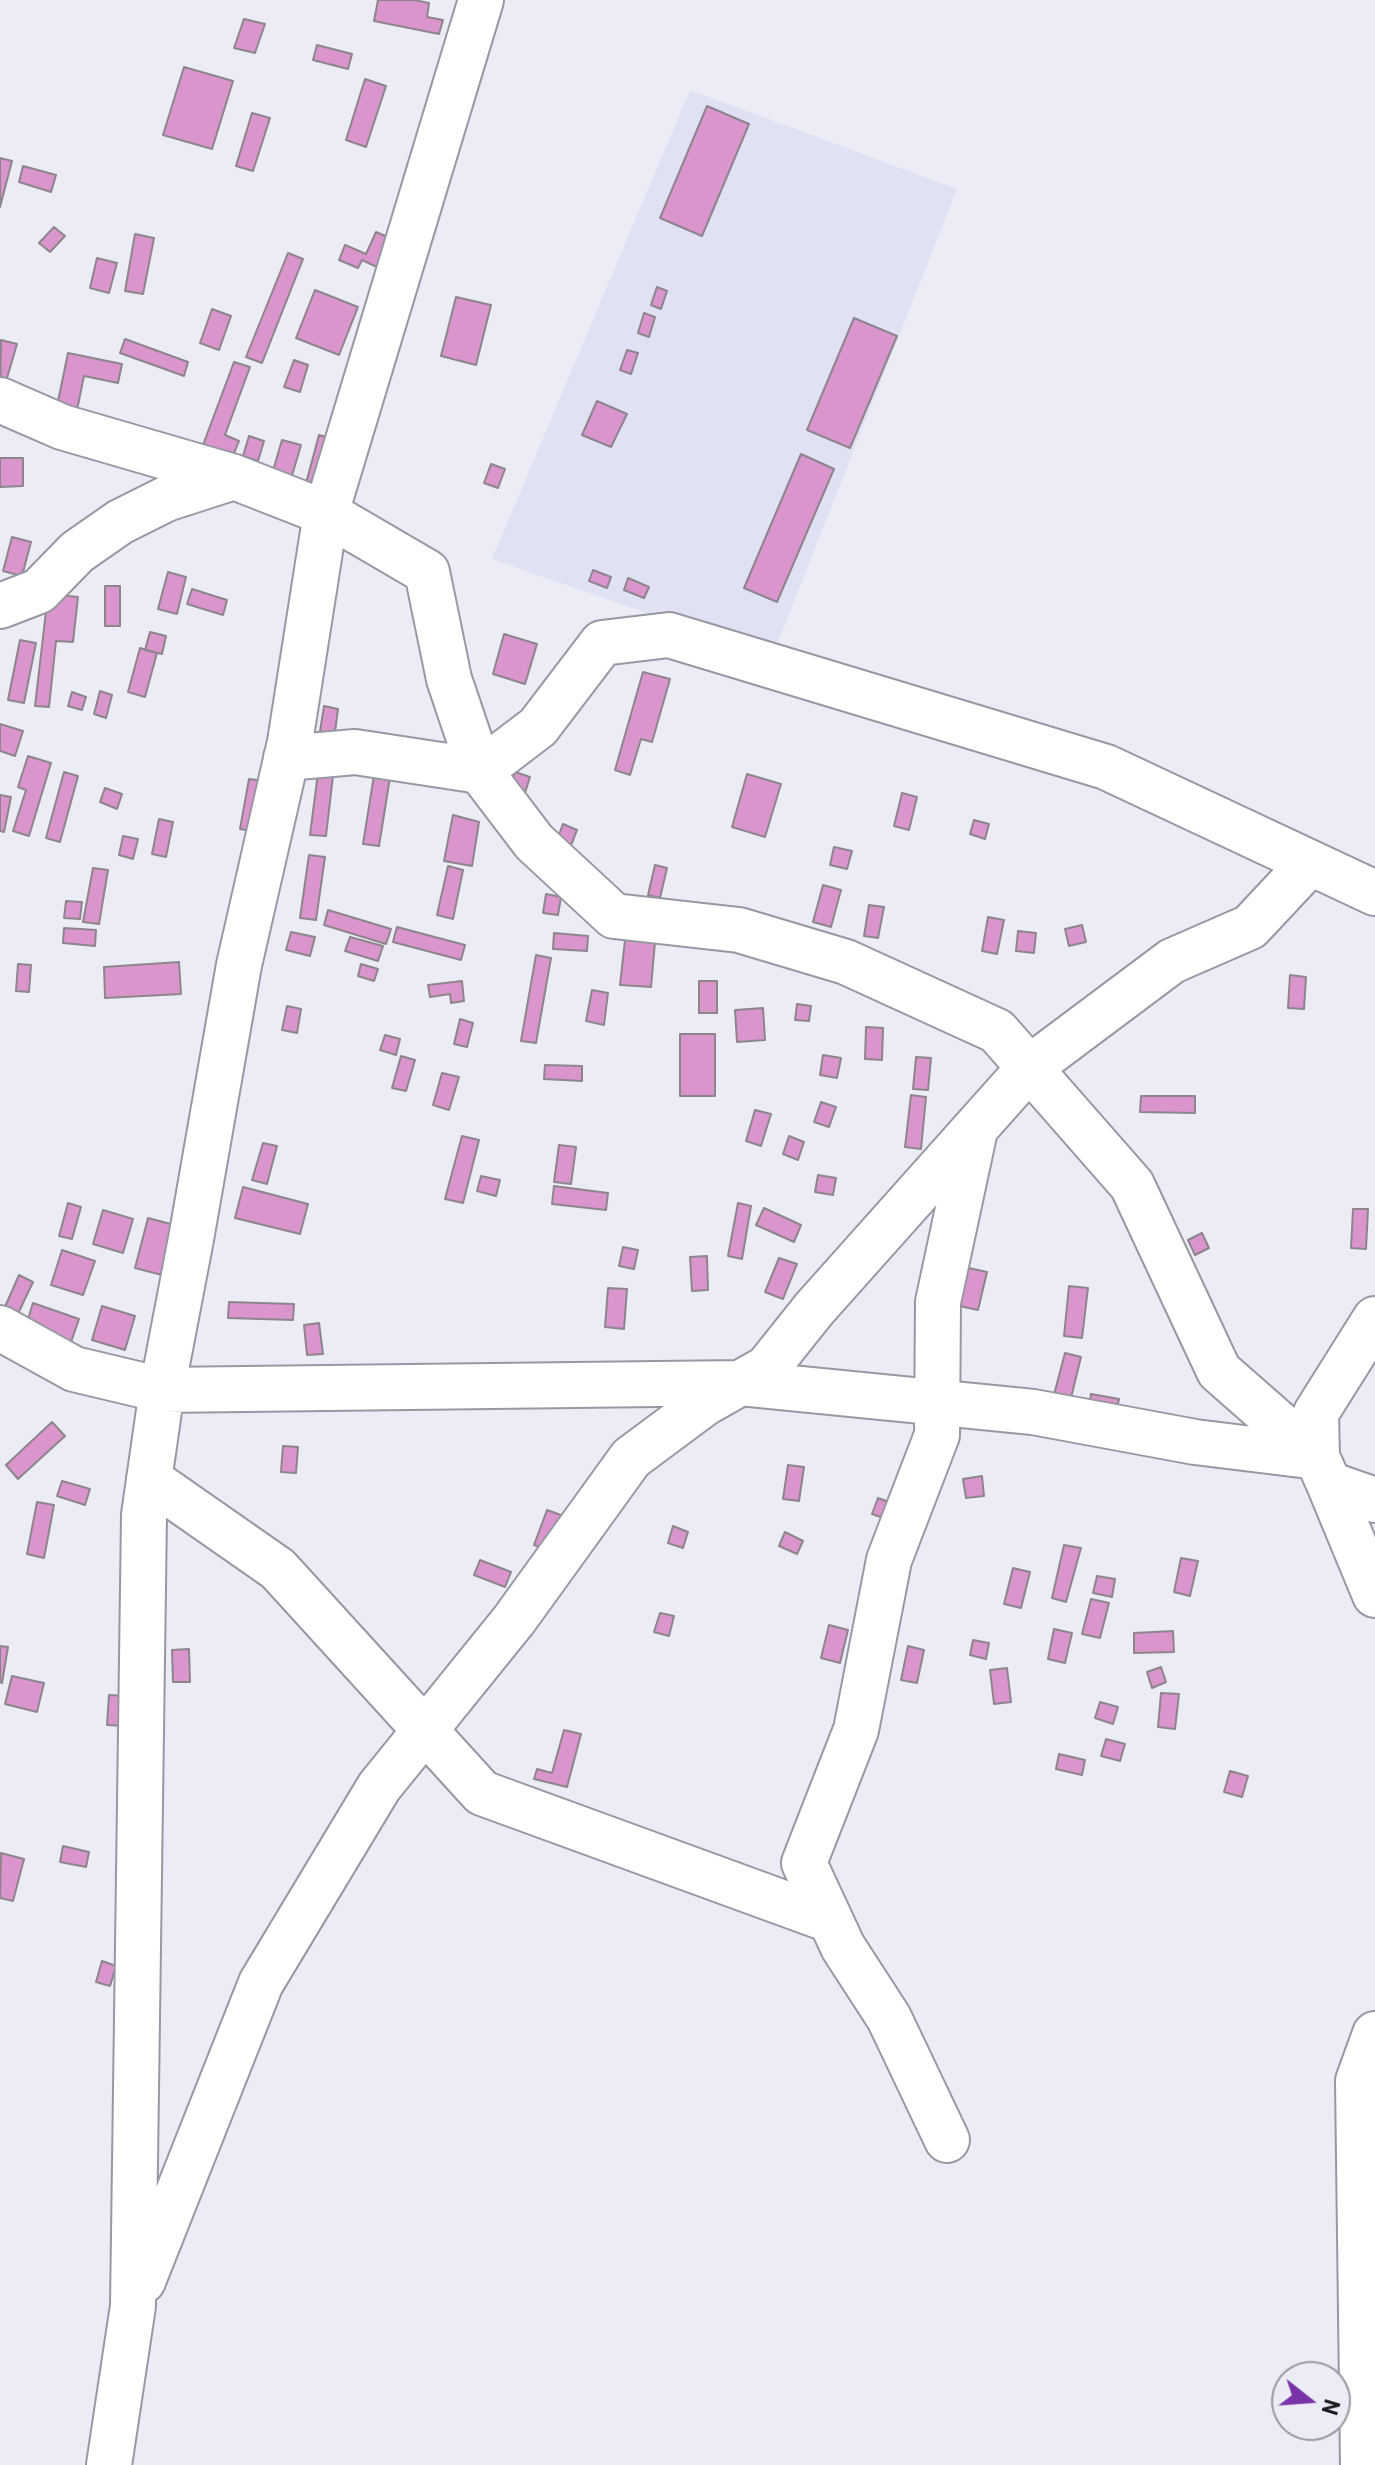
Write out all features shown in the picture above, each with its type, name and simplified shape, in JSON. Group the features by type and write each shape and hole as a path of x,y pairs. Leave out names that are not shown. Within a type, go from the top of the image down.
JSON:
{"street":[{"path":"109,2465 133,2306 144,1515 162,1390 239,965 286,758 326,513 481,0"},
{"path":"0,400 62,427 234,477 326,513 427,572 449,679 480,771 534,842 614,916 739,930 846,962 997,1031 1132,1185 1219,1371 1323,1470 1375,1500"},
{"path":"0,606 39,591 77,552 120,522 166,499 234,477"},
{"path":"286,758 355,752 480,771 538,727 602,643 669,635 1106,767 1375,893"},
{"path":"133,2306 261,1983 379,1787 514,1620 631,1458 705,1403 767,1368 814,1309 1029,1068 1172,961 1250,927 1310,863"},
{"path":"947,2140 889,2018 843,1947 804,1863 856,1730 889,1560 937,1435 938,1302 976,1128"},
{"path":"1375,1319 1316,1413 1323,1470 1375,1595"},
{"path":"0,1328 74,1369 162,1390 740,1383 1033,1412 1323,1470"},
{"path":"149,1479 278,1569 482,1793 830,1920"},
{"path":"1363,2465 1358,2081 1375,2034"}],"shaded area":[{"path":"690,90 957,189 772,657 492,559"}],"building":[{"path":"378,0 429,3 427,17 443,20 439,34 374,21"},
{"path":"244,19 265,24 255,53 234,48"},
{"path":"317,45 352,54 348,69 313,60"},
{"path":"184,67 233,81 212,149 163,135"},
{"path":"365,79 386,86 366,147 346,140"},
{"path":"707,106 749,124 702,236 660,218"},
{"path":"252,113 270,118 253,171 236,166"},
{"path":"0,158 12,161 0,207"},
{"path":"23,166 56,175 51,192 19,182"},
{"path":"54,227 65,236 50,252 39,243"},
{"path":"376,232 390,238 377,267 362,260 358,268 339,260 345,245 366,254"},
{"path":"135,234 154,238 143,294 125,291"},
{"path":"288,253 303,259 262,363 246,357"},
{"path":"97,258 117,263 109,293 90,288"},
{"path":"657,287 667,291 661,309 651,305"},
{"path":"315,290 358,307 339,355 296,338"},
{"path":"456,297 491,305 476,365 441,356"},
{"path":"212,309 231,316 219,350 200,343"},
{"path":"644,313 655,317 649,337 638,333"},
{"path":"854,318 897,336 850,448 807,430"},
{"path":"125,339 188,362 184,376 120,353"},
{"path":"1,340 17,344 0,395"},
{"path":"627,350 638,353 631,374 620,370"},
{"path":"68,353 122,364 118,383 84,376 77,410 57,406"},
{"path":"294,360 308,365 300,392 284,387"},
{"path":"234,362 250,367 225,435 239,441 233,456 203,445"},
{"path":"597,401 627,414 611,447 582,435"},
{"path":"319,435 334,439 321,491 305,487"},
{"path":"249,436 264,441 258,461 243,456"},
{"path":"282,440 301,445 291,479 272,474"},
{"path":"801,454 834,469 777,602 744,588"},
{"path":"0,458 23,458 23,486 0,487"},
{"path":"491,464 505,469 498,488 484,483"},
{"path":"12,537 31,542 22,576 3,571"},
{"path":"593,570 611,577 607,588 589,581"},
{"path":"168,572 186,577 177,614 158,609"},
{"path":"628,578 649,587 644,598 624,590"},
{"path":"105,586 120,586 120,626 105,626"},
{"path":"192,589 227,600 223,615 187,604"},
{"path":"48,594 78,597 73,642 56,641 49,707 35,706"},
{"path":"150,632 166,636 162,654 145,650"},
{"path":"504,634 537,644 525,684 493,674"},
{"path":"20,640 36,643 24,703 8,700"},
{"path":"140,648 157,653 145,697 128,692"},
{"path":"643,672 670,679 652,742 641,739 630,775 615,770"},
{"path":"100,691 112,695 106,718 94,714"},
{"path":"72,692 86,697 82,710 68,706"},
{"path":"324,706 338,709 333,747 318,744"},
{"path":"0,724 23,731 15,756 0,751"},
{"path":"28,756 51,763 29,836 13,831 26,790 18,787"},
{"path":"319,765 334,767 326,836 310,835"},
{"path":"375,769 391,771 379,846 363,844"},
{"path":"64,772 78,776 60,842 46,838"},
{"path":"515,772 530,777 524,796 509,792"},
{"path":"747,774 781,784 765,837 732,827"},
{"path":"249,779 265,781 256,832 240,829"},
{"path":"105,788 122,794 117,809 100,802"},
{"path":"902,793 917,797 909,830 894,826"},
{"path":"0,795 11,797 4,832 0,831"},
{"path":"453,815 479,822 472,866 444,861"},
{"path":"159,819 173,822 166,857 152,854"},
{"path":"974,820 989,824 985,839 970,834"},
{"path":"563,824 577,830 565,861 551,855"},
{"path":"123,836 138,839 133,859 119,855"},
{"path":"834,847 852,851 847,869 830,865"},
{"path":"309,855 325,857 316,920 300,918"},
{"path":"655,865 667,868 660,898 648,895"},
{"path":"448,866 463,870 453,919 437,915"},
{"path":"93,868 108,870 99,924 83,922"},
{"path":"823,885 841,890 831,927 813,922"},
{"path":"546,894 561,897 558,915 543,913"},
{"path":"66,901 82,902 80,919 64,918"},
{"path":"869,905 884,907 878,938 864,936"},
{"path":"328,910 391,929 386,944 324,925"},
{"path":"988,917 1004,920 997,954 982,951"},
{"path":"1082,925 1086,942 1069,946 1065,929"},
{"path":"397,927 465,945 461,960 393,942"},
{"path":"64,928 96,930 95,946 63,943"},
{"path":"1018,931 1036,933 1034,953 1016,951"},
{"path":"291,932 315,937 310,956 286,950"},
{"path":"554,933 588,936 587,951 553,949"},
{"path":"350,937 383,946 378,961 345,951"},
{"path":"625,940 655,942 651,987 620,985"},
{"path":"536,955 551,958 536,1043 521,1041"},
{"path":"179,962 181,994 105,998 104,967"},
{"path":"18,964 31,965 29,992 16,991"},
{"path":"361,964 378,969 374,981 358,976"},
{"path":"1290,975 1306,977 1304,1009 1288,1008"},
{"path":"462,981 464,1001 451,1003 450,994 430,997 428,985"},
{"path":"699,981 717,981 717,1013 699,1013"},
{"path":"592,990 608,993 604,1025 586,1021"},
{"path":"797,1004 811,1006 809,1021 795,1020"},
{"path":"287,1006 301,1009 297,1033 282,1030"},
{"path":"763,1008 765,1040 737,1042 735,1010"},
{"path":"460,1019 473,1023 467,1047 454,1044"},
{"path":"866,1027 883,1028 882,1060 865,1059"},
{"path":"680,1034 715,1034 715,1096 680,1096"},
{"path":"385,1035 400,1039 396,1055 380,1050"},
{"path":"823,1055 841,1058 837,1078 820,1075"},
{"path":"401,1056 415,1060 406,1091 392,1088"},
{"path":"916,1057 931,1058 928,1090 913,1089"},
{"path":"545,1065 582,1066 582,1081 544,1079"},
{"path":"442,1073 459,1077 449,1110 433,1105"},
{"path":"911,1095 926,1097 921,1149 905,1147"},
{"path":"1141,1096 1195,1096 1195,1113 1140,1112"},
{"path":"821,1102 836,1107 829,1127 814,1122"},
{"path":"755,1110 771,1114 761,1146 746,1141"},
{"path":"462,1136 479,1140 463,1203 445,1199"},
{"path":"789,1136 804,1142 798,1160 783,1154"},
{"path":"263,1143 277,1146 267,1184 252,1180"},
{"path":"559,1145 576,1147 571,1184 554,1182"},
{"path":"818,1175 836,1178 833,1195 815,1192"},
{"path":"481,1176 500,1180 496,1196 477,1191"},
{"path":"554,1186 608,1193 606,1210 552,1204"},
{"path":"243,1187 308,1204 300,1234 235,1218"},
{"path":"68,1203 81,1207 72,1239 59,1236"},
{"path":"738,1203 751,1206 742,1259 728,1256"},
{"path":"764,1208 801,1225 794,1242 756,1225"},
{"path":"1353,1209 1368,1209 1366,1249 1351,1248"},
{"path":"103,1210 133,1219 123,1253 93,1244"},
{"path":"148,1218 178,1226 166,1276 135,1268"},
{"path":"1202,1233 1209,1248 1195,1255 1188,1240"},
{"path":"623,1247 638,1250 634,1269 619,1266"},
{"path":"62,1250 95,1261 83,1295 51,1285"},
{"path":"707,1256 708,1290 692,1291 690,1257"},
{"path":"779,1258 797,1264 783,1299 765,1292"},
{"path":"964,1267 987,1272 978,1310 955,1305"},
{"path":"19,1275 33,1282 14,1322 1,1316"},
{"path":"1069,1286 1088,1288 1082,1338 1064,1336"},
{"path":"608,1288 627,1289 624,1329 605,1327"},
{"path":"229,1302 294,1304 293,1320 228,1318"},
{"path":"33,1303 79,1319 68,1351 34,1339 39,1324 28,1319"},
{"path":"102,1306 135,1316 125,1350 92,1340"},
{"path":"319,1323 323,1354 307,1355 304,1325"},
{"path":"1065,1353 1081,1357 1068,1410 1051,1406"},
{"path":"1091,1394 1119,1399 1115,1417 1088,1413"},
{"path":"52,1422 65,1436 18,1479 6,1465"},
{"path":"283,1446 298,1447 296,1473 281,1472"},
{"path":"788,1465 804,1467 799,1501 783,1499"},
{"path":"982,1476 984,1496 966,1498 963,1479"},
{"path":"62,1481 90,1489 85,1505 57,1496"},
{"path":"878,1498 894,1504 889,1520 872,1514"},
{"path":"37,1502 54,1505 44,1558 27,1554"},
{"path":"547,1510 561,1515 548,1550 534,1545"},
{"path":"673,1526 688,1532 683,1548 668,1543"},
{"path":"785,1532 803,1541 797,1554 779,1546"},
{"path":"1064,1545 1081,1548 1066,1602 1052,1598"},
{"path":"1181,1558 1198,1561 1190,1596 1174,1592"},
{"path":"480,1560 511,1572 505,1587 474,1575"},
{"path":"1013,1568 1030,1572 1021,1608 1004,1604"},
{"path":"1097,1576 1115,1579 1112,1597 1093,1593"},
{"path":"1091,1599 1109,1603 1100,1638 1082,1634"},
{"path":"660,1613 674,1616 669,1636 654,1632"},
{"path":"829,1625 848,1630 840,1663 821,1658"},
{"path":"1054,1629 1072,1633 1065,1663 1048,1659"},
{"path":"1173,1631 1174,1652 1134,1653 1134,1633"},
{"path":"973,1640 989,1643 986,1659 970,1655"},
{"path":"0,1646 8,1647 2,1683 0,1682"},
{"path":"908,1646 924,1650 917,1683 901,1680"},
{"path":"189,1649 190,1682 173,1682 172,1650"},
{"path":"1161,1667 1166,1682 1152,1688 1147,1672"},
{"path":"1007,1668 1011,1702 994,1704 990,1670"},
{"path":"12,1676 44,1683 37,1712 5,1704"},
{"path":"1161,1693 1179,1694 1175,1729 1158,1727"},
{"path":"109,1695 127,1696 125,1726 107,1725"},
{"path":"1100,1702 1118,1707 1113,1724 1095,1718"},
{"path":"564,1730 581,1734 567,1787 534,1779 537,1769 552,1773"},
{"path":"1106,1739 1125,1744 1120,1761 1101,1756"},
{"path":"1059,1754 1085,1760 1082,1775 1056,1769"},
{"path":"1230,1771 1248,1776 1242,1797 1224,1792"},
{"path":"63,1846 89,1852 86,1867 60,1862"},
{"path":"1,1853 24,1859 13,1901 0,1898"},
{"path":"102,1961 116,1966 110,1986 96,1982"}]}
